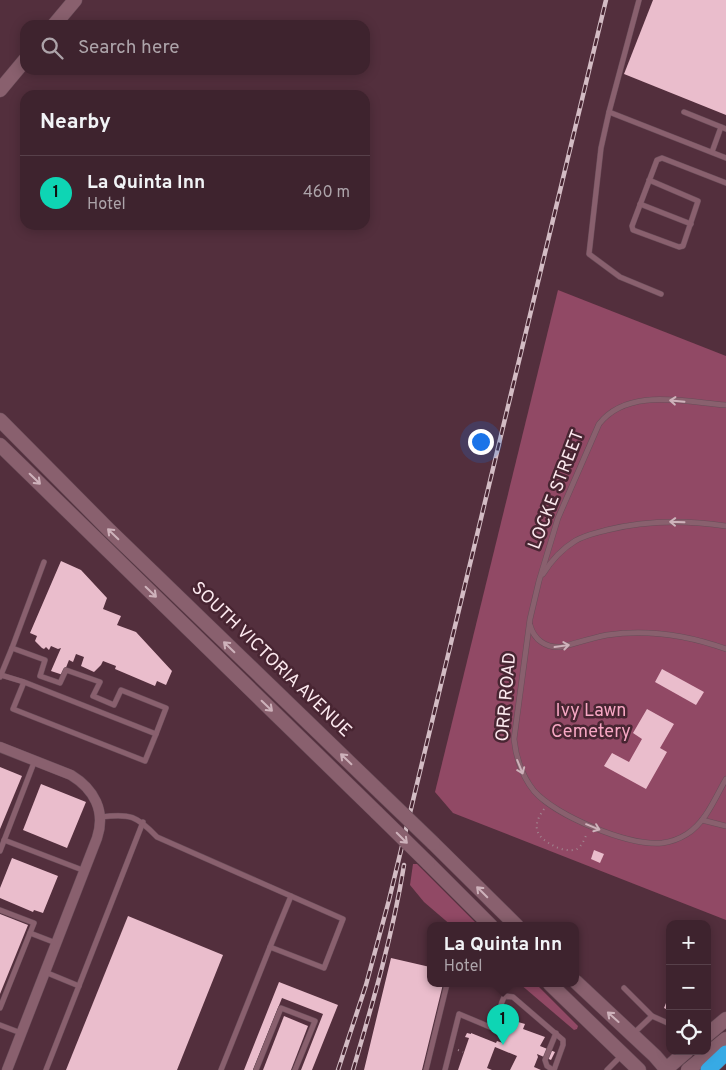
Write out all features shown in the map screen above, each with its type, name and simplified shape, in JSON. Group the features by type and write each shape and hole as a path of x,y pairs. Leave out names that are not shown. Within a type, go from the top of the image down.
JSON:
{"highway":[{"path":"708,1070 724,1046"}],"main road":[{"path":"58,20 75,0"},
{"path":"0,90 20,66"},
{"name":"SOUTH VICTORIA AVENUE","path":"0,420 109,530 513,922"},
{"name":"SOUTH VICTORIA AVENUE","path":"0,445 487,922"},
{"path":"579,985 655,1056 666,1070 683,1055"},
{"path":"553,987 639,1070"},
{"path":"711,1031 726,1019"},
{"path":"688,1070 724,1046"},
{"path":"703,1070 724,1046"}],"street":[{"path":"0,747 71,775 81,781 96,799 100,817 100,831 7,1070"}],"lane":[{"path":"639,0 608,112 601,148 589,254 620,277 660,294"},
{"path":"608,112 726,158"},
{"path":"684,112 724,128 712,152"},
{"path":"649,180 697,199 698,203 691,224 681,247 633,230 632,226 649,180 657,160 662,158 726,183"},
{"path":"640,204 691,224"},
{"name":"LOCKE STREET","path":"539,581 558,518 598,424 606,415 622,405 640,400 668,400 726,405"},
{"path":"539,581 561,551 575,541 590,534 644,523 702,523 726,526"},
{"path":"44,562 0,676 24,682 156,734"},
{"name":"ORR ROAD","path":"539,581 530,619 514,739 517,758 524,776 536,792 549,804 590,826 625,838 662,843 681,837 693,830 702,820 726,779"},
{"path":"530,619 531,629 536,637 552,647 561,647 606,635 655,633 688,638 726,649"},
{"path":"12,648 45,660 40,676 60,683 66,670 100,682 93,696 114,705 121,690 166,708 145,761 13,709 24,682"},
{"path":"0,851 35,760"},
{"path":"100,817 122,814 143,822 157,837 343,919 324,968 270,947"},
{"path":"702,820 726,826"},
{"path":"46,1070 143,822"},
{"path":"4,840 85,869"},
{"path":"221,1070 291,896"},
{"path":"0,910 34,923 0,1008"},
{"path":"30,933 56,943"},
{"path":"45,972 78,986"},
{"path":"426,1070 446,987"},
{"path":"624,988 652,1016 666,1022"},
{"path":"446,1070 459,1014 494,1026 498,1020 502,1000 505,996 513,997 561,1037 564,1045 553,1070 547,1066 545,1060 556,1033"},
{"path":"256,1070 281,1008 315,1021 295,1070"},
{"path":"632,1035 652,1016"},
{"path":"0,1025 22,1033"},
{"path":"607,1070 623,1055"}],"path":[{"path":"549,804 538,819 538,834 542,840 559,848 574,850 580,846 590,826"}],"green space":[{"name":"Ivy Lawn Cemetery","path":"558,290 726,356 726,920 453,813 435,792"},
{"path":"413,864 417,864 475,922 447,922 424,902 410,885"},
{"path":"524,987 539,987 578,1026 574,1030"}],"building":[{"path":"653,0 726,0 726,115 624,74"},
{"path":"61,561 81,570 107,598 103,609 121,616 117,625 136,632 172,671 166,685 157,681 155,686 115,669 116,666 103,661 94,672 81,666 84,657 76,654 73,662 69,660 63,675 51,671 61,648 58,649 51,646 49,650 46,647 44,649 35,641 37,636 30,633"},
{"path":"662,669 704,692 696,705 655,682"},
{"path":"647,709 674,724 660,748 667,752 646,789 604,766 612,753 629,762 642,739 633,733"},
{"path":"0,767 22,776 0,829"},
{"path":"41,784 86,802 67,848 23,830"},
{"path":"594,850 604,854 600,863 591,859"},
{"path":"12,858 58,876 43,913 34,910 33,912 0,898 0,888"},
{"path":"0,914 28,925 0,994"},
{"path":"128,916 223,955 177,1070 66,1070"},
{"path":"391,958 427,966 427,987 442,987 422,1070 364,1070"},
{"path":"279,982 338,1005 312,1070 301,1070 323,1014 282,998 253,1070 244,1070"},
{"path":"284,1016 308,1026 291,1070 263,1070"},
{"path":"518,1022 525,1024 523,1029 545,1037 540,1046 555,1052 551,1060 537,1054 538,1057 534,1067 541,1070 510,1070 517,1056 495,1047 487,1068 492,1070 458,1070 469,1038 465,1037 467,1033 496,1043 497,1041 503,1043 511,1024 516,1026"}],"railway":[{"path":"338,1070 366,985 389,900 606,0"},
{"path":"353,1070 388,942 404,865"}],"place":[{"name":"La Quinta Inn","path":"503,1045"}]}
